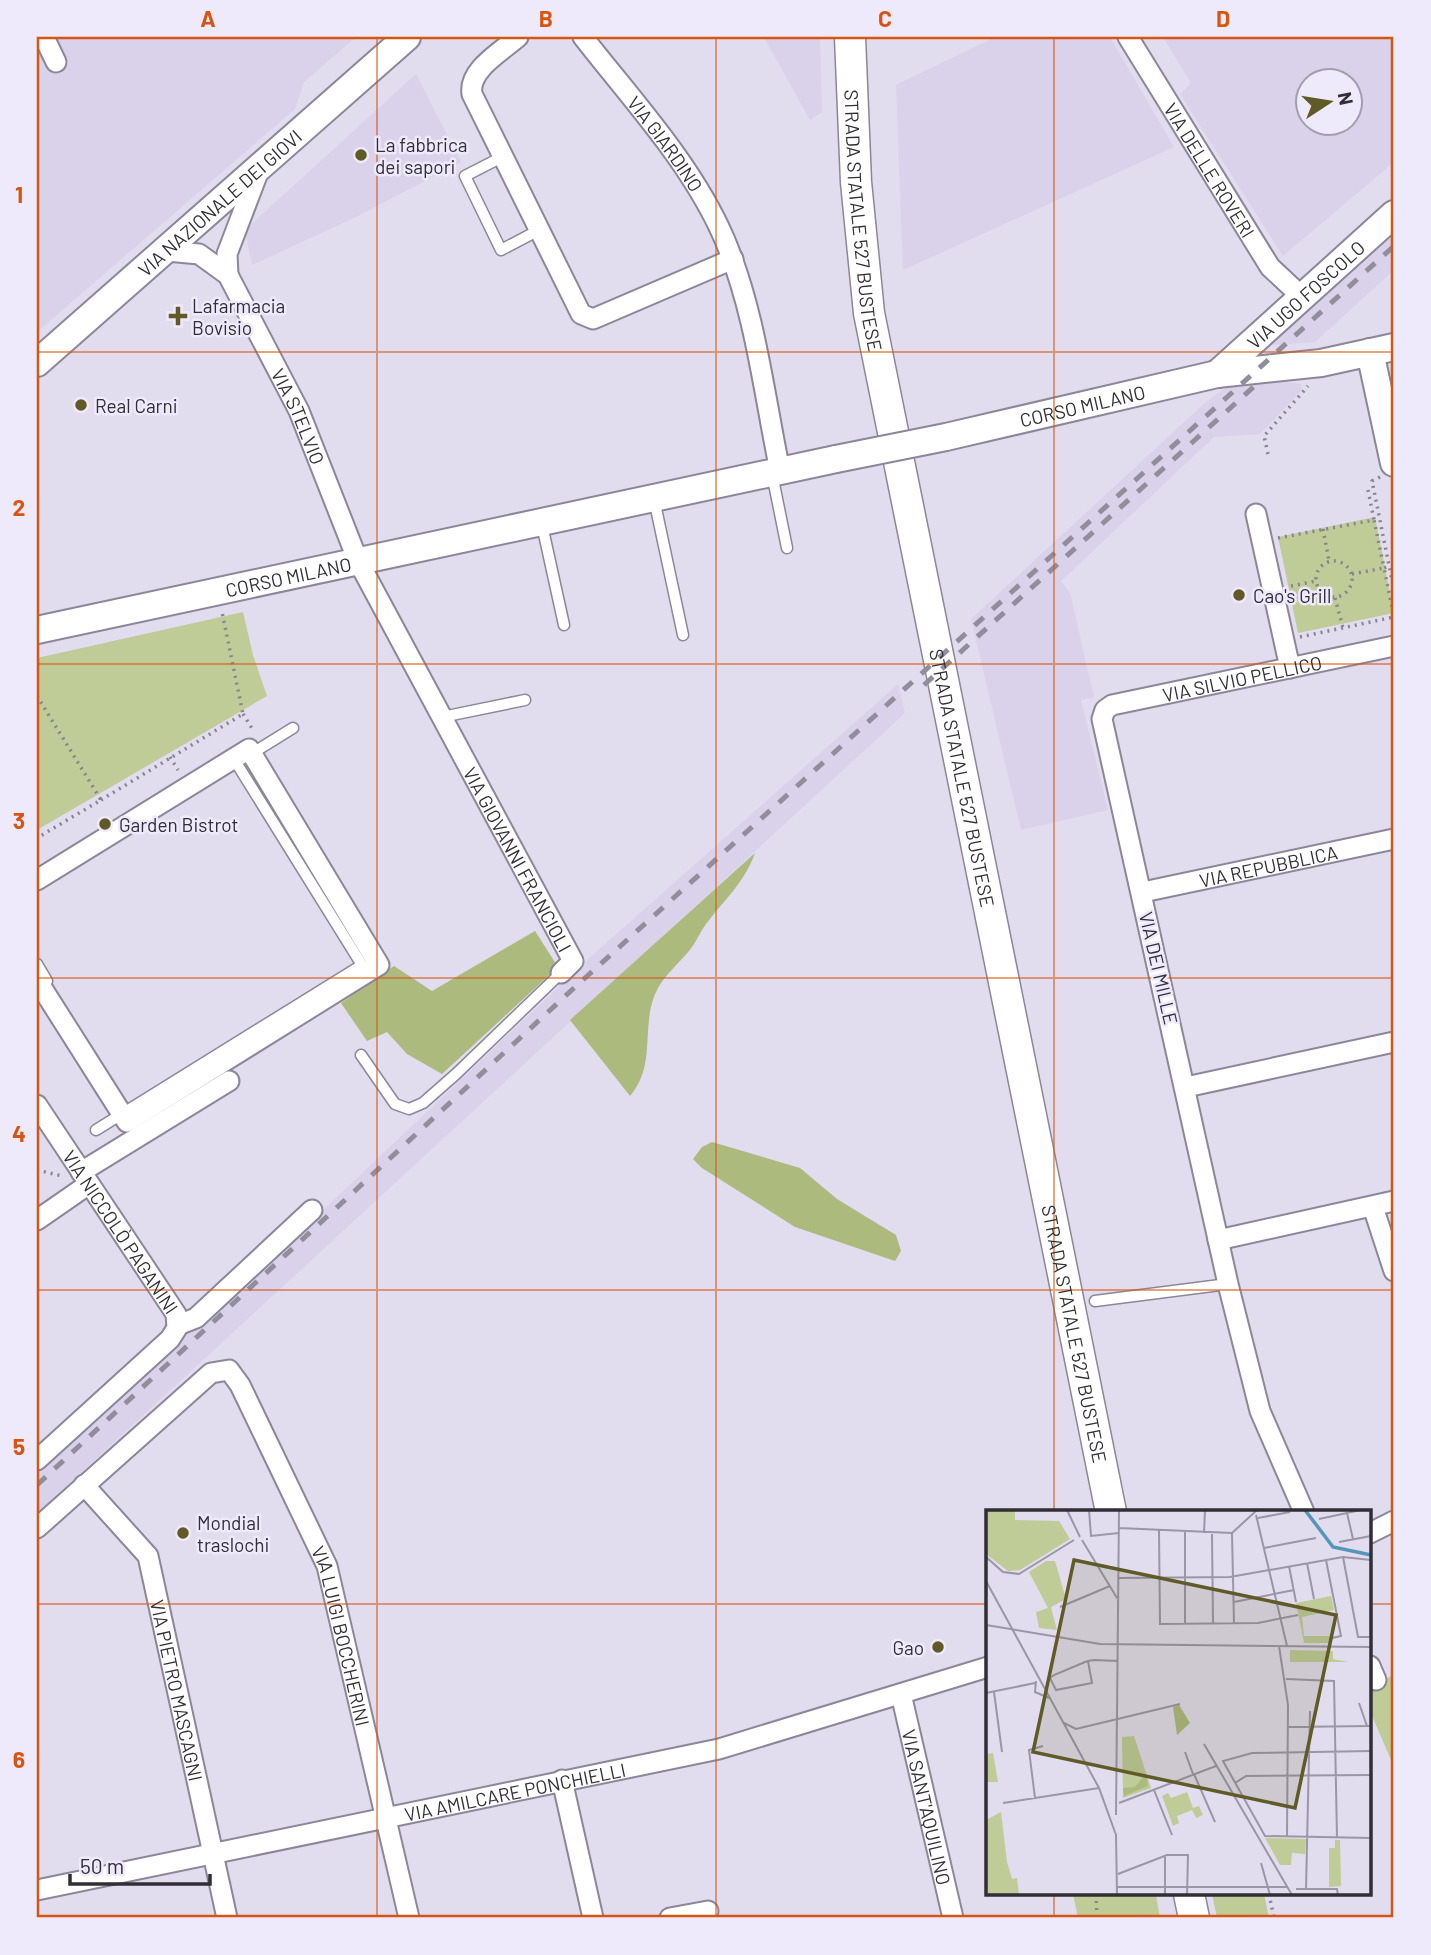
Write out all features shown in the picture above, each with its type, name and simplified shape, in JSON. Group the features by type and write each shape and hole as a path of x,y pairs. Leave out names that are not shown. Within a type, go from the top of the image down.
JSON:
{"main road":[{"name":"STRADA STATALE 527 BUSTESE","path":"850,37 857,193 869,313 1111,1510"},
{"path":"1189,1896 1194,1918"}],"street":[{"path":"44,37 57,62"},
{"path":"518,37 475,75 470,84 472,94 581,314 593,319 733,259"},
{"name":"VIA GIARDINO","path":"583,37 689,178 722,234 733,259 776,472"},
{"name":"VIA DELLE ROVERI","path":"1128,37 1270,267 1301,296"},
{"name":"VIA NAZIONALE DEI GIOVI","path":"37,363 259,170 404,38"},
{"path":"228,275 227,254 259,170"},
{"name":"VIA UGO FOSCOLO","path":"1217,373 1394,214"},
{"name":"VIA STELVIO","path":"167,251 199,254 228,275 299,411 358,561"},
{"path":"1382,350 1394,463"},
{"name":"CORSO MILANO","path":"37,630 541,521 946,438 1217,373 1321,363 1382,350"},
{"path":"1256,514 1290,668"},
{"name":"VIA GIOVANNI FRANCIOLI","path":"358,561 573,961 561,973"},
{"name":"VIA SILVIO PELLICO","path":"1102,724 1105,710 1112,705 1394,646"},
{"name":"VIA DEI MILLE","path":"1102,724 1143,892 1228,1284 1260,1410 1303,1510"},
{"path":"37,880 249,749 244,759 379,965 127,1122 124,1111 37,980"},
{"name":"VIA REPUBBLICA","path":"1143,892 1394,839"},
{"path":"1186,1087 1394,1042"},
{"path":"37,1220 85,1178 229,1081"},
{"name":"VIA NICCOLÒ PAGANINI","path":"37,1105 176,1314 178,1325"},
{"path":"1218,1240 1394,1201"},
{"path":"1373,1207 1394,1271"},
{"path":"37,1460 170,1339 178,1325 196,1318 312,1210"},
{"name":"VIA LUIGI BOCCHERINI","path":"83,1485 212,1373 229,1370 240,1385 327,1566 409,1918"},
{"path":"37,1528 83,1485"},
{"name":"VIA PIETRO MASCAGNI","path":"83,1485 148,1556 228,1918"},
{"path":"1372,1532 1394,1521"},
{"name":"VIA AMILCARE PONCHIELLI","path":"37,1890 719,1749 986,1668"},
{"name":"VIA SANT'AQUILINO","path":"901,1694 953,1918"},
{"path":"562,1780 593,1918"},
{"path":"670,1918 708,1911"}],"lane":[{"path":"502,157 465,176 501,250 539,230"},
{"path":"776,472 787,548"},
{"path":"654,499 683,635"},
{"path":"541,521 564,625"},
{"path":"442,718 525,700"},
{"path":"37,887 292,729"},
{"path":"37,964 124,1111 96,1130"},
{"name":"VIA GIOVANNI FRANCIOLI","path":"361,1055 395,1104 409,1109 423,1103 456,1074 561,973"},
{"path":"1095,1301 1228,1284"}],"path":[{"path":"1268,454 1264,436 1307,391"},
{"path":"1284,640 1394,618 1368,490"},
{"path":"1262,542 1374,520"},
{"path":"1323,529 1329,561"},
{"path":"1329,561 1343,563 1352,574 1349,590 1335,598 1322,593 1316,581 1322,565 1329,561"},
{"path":"1352,574 1390,566"},
{"path":"1273,590 1316,581"},
{"path":"37,838 243,714 218,590"},
{"path":"1335,598 1343,628"},
{"path":"37,696 101,800"},
{"path":"1097,1896 1097,1918"},
{"path":"1269,1896 1274,1918"}],"shaded area":[{"path":"37,37 356,37 304,82 295,109 37,332"},
{"path":"764,37 820,37 822,112 810,120"},
{"path":"995,37 1110,37 1174,147 903,270 896,85"},
{"path":"1163,37 1394,37 1394,162 1283,256 1180,94 1191,83"},
{"path":"416,74 461,162 356,217 252,265 245,230"},
{"path":"1394,227 1394,270 1315,342 1259,346"},
{"path":"1276,381 1301,384 1302,390 1260,434 1214,437 1061,581 1070,593 1094,697 1081,700 1108,810 1021,830 971,619 1207,401 1226,388"},
{"path":"898,684 905,713 37,1513 37,1471 320,1213 586,961"}],"green space":[{"path":"1375,517 1394,613 1298,633 1278,537"},
{"path":"243,612 253,655 267,696 37,830 37,658"},
{"path":"755,853 740,882 658,988 652,1001 644,1071 630,1096 570,1020"},
{"path":"535,931 558,967 442,1074 407,1054 387,1032 367,1041 341,1003 394,966 432,991"},
{"path":"712,1142 800,1168 837,1199 896,1235 901,1251 895,1261 795,1227 702,1168 693,1159 702,1147"},
{"path":"1394,1675 1394,1767 1372,1716 1372,1685"},
{"path":"1073,1896 1156,1896 1160,1918 1078,1918"},
{"path":"1212,1896 1264,1896 1269,1918 1217,1918"}],"railway":[{"path":"37,1485 574,988 1394,246"},
{"path":"924,685 1259,382"}],"place":[{"name":"La fabbrica dei sapori","path":"361,155"},
{"name":"Lafarmacia Bovisio","path":"178,316"},
{"name":"Real Carni","path":"81,405"},
{"name":"Cao's Grill","path":"1239,595"},
{"name":"Garden Bistrot","path":"105,824"},
{"name":"Mondial traslochi","path":"183,1533"},
{"name":"Gao","path":"938,1647"}]}
